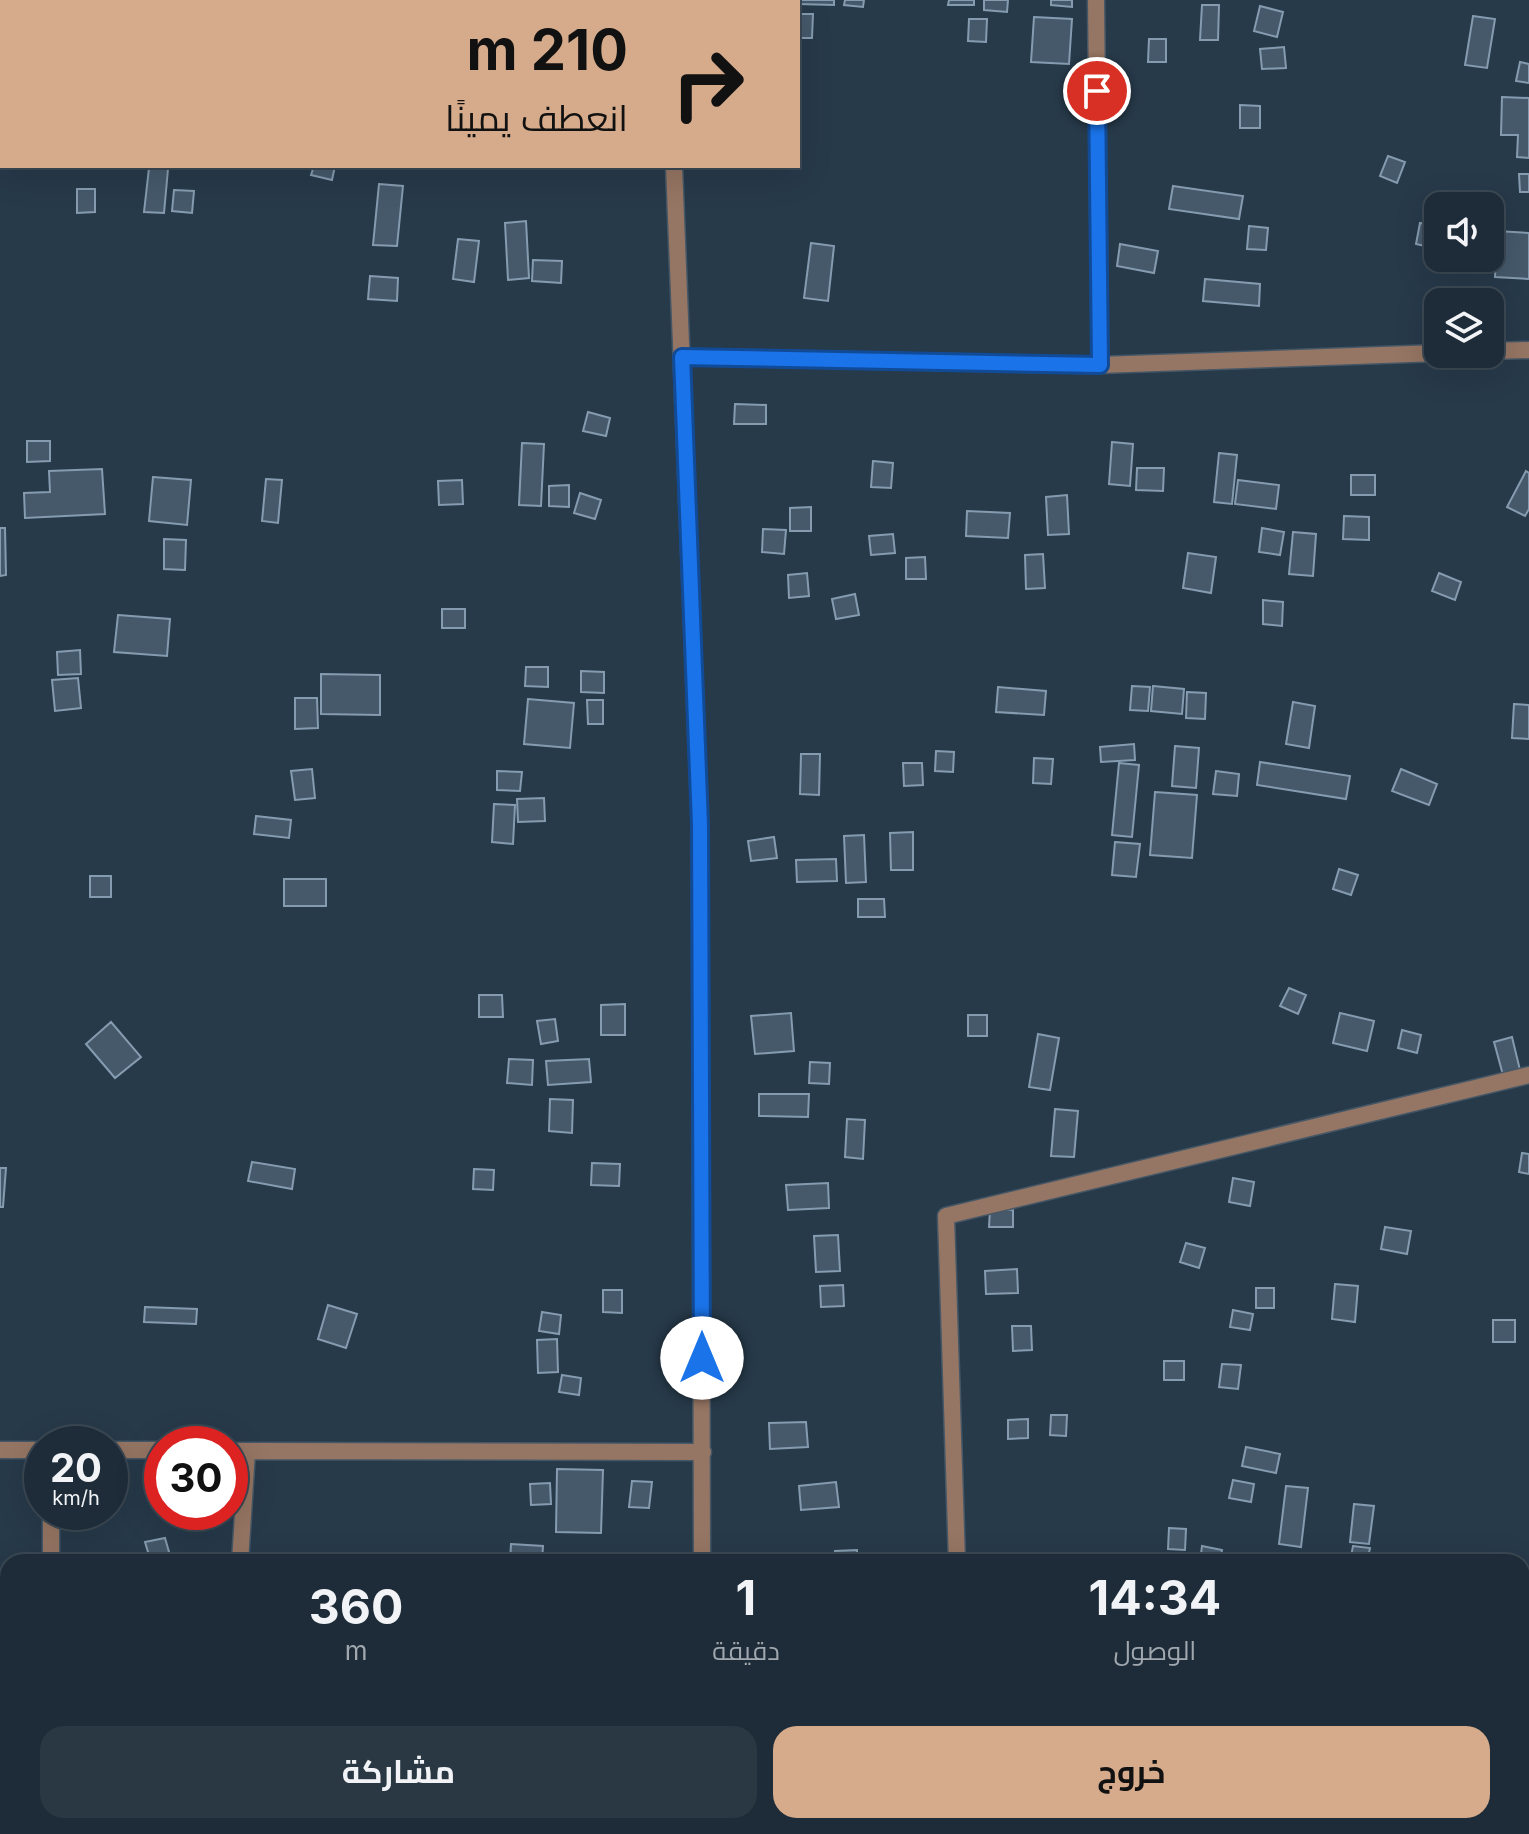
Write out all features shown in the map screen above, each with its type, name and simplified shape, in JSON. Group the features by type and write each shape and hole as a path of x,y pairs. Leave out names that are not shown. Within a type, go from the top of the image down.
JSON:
{"street":[{"path":"1096,0 1100,365"},
{"path":"674,168 700,825 702,1554"},
{"path":"1504,351 1529,350"},
{"path":"682,357 1100,365 1424,353"},
{"path":"957,1554 946,1216 1529,1075"},
{"path":"0,1450 24,1450"},
{"path":"248,1451 703,1452"},
{"path":"51,1530 51,1554"},
{"path":"240,1530 240,1554"}],"building":[{"path":"800,0 834,0 834,5 800,4"},
{"path":"845,0 864,0 863,7 844,5"},
{"path":"949,0 974,0 974,5 948,5"},
{"path":"984,0 1008,0 1007,12 984,10"},
{"path":"1051,0 1072,0 1072,7 1051,5"},
{"path":"1202,5 1219,5 1218,40 1200,40"},
{"path":"1260,6 1283,12 1277,37 1254,31"},
{"path":"800,14 813,14 812,38 800,38"},
{"path":"1473,16 1495,19 1487,68 1465,65"},
{"path":"1034,17 1072,19 1069,64 1031,62"},
{"path":"969,19 987,19 986,42 968,41"},
{"path":"1149,39 1166,39 1166,62 1148,62"},
{"path":"1284,47 1286,68 1262,69 1260,49"},
{"path":"1520,62 1529,64 1529,83 1516,81"},
{"path":"1502,97 1529,98 1529,158 1517,157 1518,135 1501,135"},
{"path":"1240,105 1260,106 1260,128 1240,128"},
{"path":"1388,156 1405,162 1397,183 1380,176"},
{"path":"149,168 168,169 164,213 144,212"},
{"path":"313,168 335,168 332,180 311,175"},
{"path":"1519,174 1529,174 1529,192 1520,192"},
{"path":"379,184 403,186 397,246 373,245"},
{"path":"1173,186 1243,196 1239,219 1169,209"},
{"path":"77,189 95,189 95,212 77,213"},
{"path":"174,190 194,191 192,213 172,211"},
{"path":"526,221 529,278 508,280 505,223"},
{"path":"1420,223 1424,224 1424,246 1416,244"},
{"path":"1249,226 1268,228 1266,250 1247,249"},
{"path":"1504,231 1529,233 1529,279 1495,277 1495,272 1504,272"},
{"path":"458,239 479,241 474,282 453,279"},
{"path":"811,243 834,246 828,301 804,298"},
{"path":"1120,244 1158,251 1154,273 1117,266"},
{"path":"533,260 562,261 561,283 532,281"},
{"path":"370,276 398,278 397,301 368,299"},
{"path":"1205,279 1260,284 1259,306 1203,301"},
{"path":"735,404 766,405 766,424 734,424"},
{"path":"588,412 610,418 606,436 583,431"},
{"path":"27,441 50,441 50,461 27,462"},
{"path":"1112,442 1133,444 1130,486 1109,484"},
{"path":"522,443 544,444 541,506 519,505"},
{"path":"1219,453 1237,455 1232,504 1214,502"},
{"path":"873,461 893,463 891,488 871,487"},
{"path":"1137,468 1164,468 1163,491 1136,490"},
{"path":"102,469 105,514 25,518 24,493 50,492 49,471"},
{"path":"1526,471 1529,473 1529,509 1525,516 1507,507"},
{"path":"1351,475 1375,475 1375,495 1351,495"},
{"path":"153,477 191,480 187,525 149,521"},
{"path":"266,479 282,480 278,523 262,521"},
{"path":"462,480 463,504 439,505 438,481"},
{"path":"1238,480 1279,485 1276,509 1235,504"},
{"path":"569,485 569,507 549,506 549,486"},
{"path":"580,493 601,500 595,519 574,513"},
{"path":"1067,495 1069,534 1048,535 1046,497"},
{"path":"811,507 811,531 790,531 790,508"},
{"path":"967,511 1010,513 1008,538 966,536"},
{"path":"1344,516 1369,517 1369,540 1343,539"},
{"path":"0,528 5,528 6,575 0,576"},
{"path":"1262,528 1284,532 1280,555 1259,552"},
{"path":"763,529 786,530 784,554 762,552"},
{"path":"1293,532 1316,534 1313,576 1289,574"},
{"path":"893,534 895,553 871,555 869,536"},
{"path":"164,539 186,540 185,570 164,569"},
{"path":"1188,553 1216,557 1211,593 1183,588"},
{"path":"1043,554 1045,588 1026,589 1025,555"},
{"path":"925,557 926,579 906,579 906,558"},
{"path":"807,573 809,596 789,598 788,575"},
{"path":"1439,573 1461,582 1455,600 1432,591"},
{"path":"855,594 859,615 836,619 832,599"},
{"path":"1263,600 1283,602 1282,626 1263,624"},
{"path":"442,609 465,609 465,628 442,628"},
{"path":"118,615 170,619 167,656 114,652"},
{"path":"80,650 81,674 58,675 57,652"},
{"path":"526,667 548,667 548,687 525,686"},
{"path":"581,671 604,672 604,693 581,692"},
{"path":"321,674 380,675 380,715 321,714"},
{"path":"78,678 81,708 55,711 52,680"},
{"path":"1132,686 1150,687 1148,711 1130,710"},
{"path":"1153,686 1184,689 1182,714 1151,711"},
{"path":"998,687 1046,691 1044,715 996,712"},
{"path":"1187,692 1206,693 1205,719 1186,718"},
{"path":"295,698 317,698 318,728 295,729"},
{"path":"528,699 574,703 570,748 524,744"},
{"path":"587,700 603,700 603,724 588,724"},
{"path":"1293,702 1315,706 1309,748 1286,744"},
{"path":"1514,704 1529,705 1529,739 1512,738"},
{"path":"1134,744 1135,760 1101,762 1100,747"},
{"path":"1175,746 1199,748 1196,788 1172,786"},
{"path":"936,751 954,752 953,772 935,771"},
{"path":"801,754 820,754 819,795 800,794"},
{"path":"1034,758 1053,759 1051,784 1033,783"},
{"path":"1260,762 1350,776 1346,799 1257,785"},
{"path":"903,763 922,763 923,785 904,786"},
{"path":"1119,763 1139,765 1132,837 1112,835"},
{"path":"312,769 315,798 295,800 291,771"},
{"path":"1401,769 1437,784 1429,805 1392,791"},
{"path":"497,771 522,772 520,791 497,790"},
{"path":"1216,771 1239,774 1237,796 1213,794"},
{"path":"1155,792 1197,795 1192,858 1150,855"},
{"path":"544,798 545,821 518,822 517,799"},
{"path":"494,804 515,805 513,844 492,842"},
{"path":"256,816 291,820 289,838 254,834"},
{"path":"913,832 913,870 891,870 890,833"},
{"path":"864,835 866,882 846,883 844,836"},
{"path":"774,837 777,858 751,861 748,841"},
{"path":"1115,842 1140,844 1136,877 1112,875"},
{"path":"836,859 837,881 797,882 796,860"},
{"path":"1339,869 1358,875 1351,895 1333,889"},
{"path":"90,876 111,876 111,897 90,897"},
{"path":"284,879 326,879 326,906 284,906"},
{"path":"858,899 884,899 885,917 858,917"},
{"path":"1289,988 1306,995 1298,1014 1280,1006"},
{"path":"479,995 502,995 503,1017 479,1017"},
{"path":"625,1004 625,1035 601,1035 601,1005"},
{"path":"791,1013 794,1051 755,1054 751,1016"},
{"path":"1340,1013 1374,1021 1367,1051 1333,1043"},
{"path":"968,1015 987,1015 987,1036 968,1036"},
{"path":"555,1019 558,1041 541,1044 537,1021"},
{"path":"111,1022 141,1057 115,1078 86,1044"},
{"path":"1402,1030 1421,1035 1417,1053 1398,1048"},
{"path":"1038,1034 1059,1038 1050,1090 1029,1087"},
{"path":"1512,1037 1520,1070 1503,1075 1494,1042"},
{"path":"509,1059 533,1060 532,1085 507,1083"},
{"path":"589,1059 591,1082 548,1085 546,1061"},
{"path":"810,1062 830,1063 829,1084 809,1083"},
{"path":"759,1094 809,1094 808,1117 759,1116"},
{"path":"550,1099 573,1100 572,1133 549,1131"},
{"path":"1055,1109 1078,1111 1074,1157 1051,1156"},
{"path":"847,1119 865,1120 863,1159 845,1157"},
{"path":"1522,1153 1529,1154 1529,1174 1519,1172"},
{"path":"252,1162 295,1169 292,1189 248,1181"},
{"path":"592,1163 620,1164 619,1186 591,1185"},
{"path":"0,1168 6,1168 3,1207 0,1207"},
{"path":"474,1169 494,1170 493,1190 473,1189"},
{"path":"1233,1178 1254,1182 1250,1206 1229,1202"},
{"path":"828,1183 829,1208 788,1210 786,1185"},
{"path":"990,1209 1013,1210 1013,1227 989,1227"},
{"path":"1385,1227 1411,1231 1407,1254 1381,1249"},
{"path":"838,1235 840,1271 816,1272 814,1236"},
{"path":"1186,1243 1205,1248 1199,1268 1180,1262"},
{"path":"1017,1269 1018,1293 986,1294 985,1271"},
{"path":"1335,1284 1358,1286 1355,1322 1332,1319"},
{"path":"843,1285 844,1306 821,1307 820,1286"},
{"path":"1256,1288 1274,1288 1274,1308 1256,1308"},
{"path":"603,1290 622,1290 622,1313 603,1312"},
{"path":"328,1305 357,1314 346,1348 318,1339"},
{"path":"145,1307 197,1309 196,1324 144,1322"},
{"path":"1233,1310 1253,1314 1250,1330 1230,1327"},
{"path":"542,1312 561,1315 559,1334 539,1331"},
{"path":"1493,1320 1515,1320 1515,1342 1493,1342"},
{"path":"1012,1326 1031,1326 1032,1350 1013,1351"},
{"path":"557,1339 558,1372 538,1373 537,1340"},
{"path":"1164,1361 1184,1361 1184,1380 1164,1380"},
{"path":"1222,1364 1241,1365 1238,1389 1219,1387"},
{"path":"562,1375 581,1378 579,1395 559,1392"},
{"path":"1051,1415 1067,1415 1066,1436 1050,1435"},
{"path":"1028,1419 1028,1438 1008,1439 1008,1420"},
{"path":"806,1422 808,1447 770,1449 769,1423"},
{"path":"1246,1447 1280,1454 1276,1473 1242,1466"},
{"path":"557,1469 603,1470 601,1533 556,1532"},
{"path":"1233,1480 1254,1484 1251,1502 1229,1498"},
{"path":"632,1481 652,1482 649,1508 629,1507"},
{"path":"836,1482 839,1507 801,1510 799,1486"},
{"path":"550,1483 551,1504 531,1505 530,1484"},
{"path":"1286,1486 1308,1488 1301,1547 1279,1544"},
{"path":"1354,1504 1374,1506 1369,1544 1350,1542"},
{"path":"1169,1528 1186,1529 1185,1550 1168,1549"},
{"path":"165,1538 170,1554 149,1554 145,1542"},
{"path":"511,1544 543,1546 542,1554 510,1554"},
{"path":"1202,1546 1222,1550 1221,1554 1201,1554"},
{"path":"1353,1546 1370,1548 1369,1554 1352,1554"},
{"path":"857,1550 857,1554 835,1554 835,1551"}],"route":[{"path":"702,1358 700,825 682,357 1100,365 1097,91"}]}
